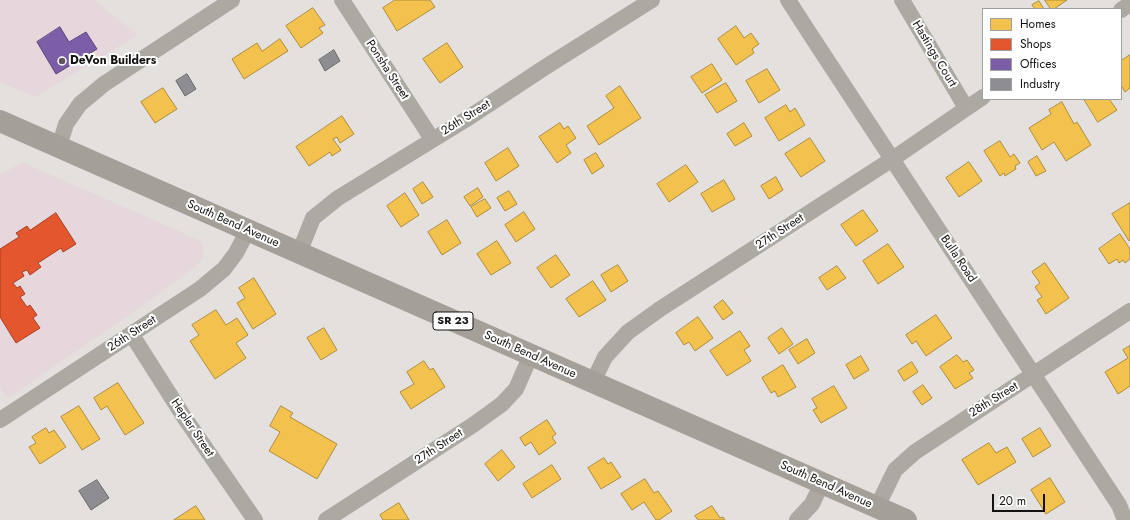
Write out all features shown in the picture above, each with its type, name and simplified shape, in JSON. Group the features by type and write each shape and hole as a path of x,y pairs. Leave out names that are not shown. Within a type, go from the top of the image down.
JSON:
{"main road":[{"name":"South Bend Avenue","path":"0,122 906,520"}],"street":[{"path":"59,147 66,124 80,104 104,84 232,0"},
{"name":"Ponsha Street","path":"342,0 432,140"},
{"name":"26th Street","path":"299,253 313,218 338,198 465,120 652,0"},
{"name":"Bulla Road","path":"788,0 891,160 1034,374 1119,505 1125,520"},
{"name":"Hastings Court","path":"902,0 966,108"},
{"name":"27th Street","path":"593,382 605,357 628,332 891,160 982,98"},
{"name":"26th Street","path":"0,420 132,335 200,289 224,269 236,253 248,230"},
{"name":"28th Street","path":"876,507 895,470 915,452 938,435 1130,311"},
{"name":"Hepler Street","path":"132,335 184,417 254,520"},
{"name":"27th Street","path":"326,520 473,425 502,404 516,389 531,355"},
{"path":"797,520 812,504 822,483"}],"shaded area":[{"path":"0,0 94,0 138,35 35,97 0,82"},
{"path":"22,162 199,240 203,245 203,258 194,268 128,316 7,399 0,388 0,175"}],"building: Homes":[{"path":"395,0 430,0 435,7 397,31 383,8"},
{"path":"1045,0 1067,0 1055,8 1050,8"},
{"path":"1039,1 1043,8 1034,8 1032,5"},
{"path":"313,8 325,25 319,28 323,33 301,48 286,26"},
{"path":"736,26 744,38 751,33 759,44 752,49 754,53 736,65 718,39"},
{"path":"280,39 288,51 244,79 232,59 257,43 262,51"},
{"path":"447,43 463,67 440,83 423,59"},
{"path":"1130,55 1130,88 1125,92 1122,87 1122,60"},
{"path":"712,64 722,80 702,93 691,77"},
{"path":"767,69 780,90 759,103 746,81"},
{"path":"726,83 737,101 717,113 705,95"},
{"path":"620,86 641,118 599,145 587,126 614,108 606,96"},
{"path":"163,88 177,109 155,123 141,102"},
{"path":"1085,100 1110,100 1117,110 1098,122"},
{"path":"1062,102 1074,124 1077,122 1091,145 1066,161 1054,142 1042,150 1029,128 1051,114 1049,110"},
{"path":"786,105 790,112 795,108 805,125 779,141 765,118"},
{"path":"342,116 354,134 340,143 337,137 333,139 341,150 332,156 330,152 309,166 296,147"},
{"path":"560,123 564,129 568,126 576,138 566,145 571,153 557,163 539,137"},
{"path":"744,123 752,136 735,146 727,134"},
{"path":"810,138 825,161 801,177 785,154"},
{"path":"1000,141 1010,157 1014,154 1020,163 1015,166 1016,169 1005,176 1004,173 1000,176 984,151"},
{"path":"508,148 519,166 496,181 485,163"},
{"path":"596,153 604,166 592,174 584,160"},
{"path":"1037,156 1046,171 1036,176 1028,162"},
{"path":"969,162 982,181 959,197 946,178"},
{"path":"686,165 698,182 669,202 657,184"},
{"path":"776,177 783,190 769,199 761,186"},
{"path":"724,180 735,199 712,212 701,194"},
{"path":"423,182 433,197 422,204 413,189"},
{"path":"478,188 483,197 470,206 464,197"},
{"path":"509,191 517,204 505,211 497,198"},
{"path":"405,193 419,215 401,227 387,206"},
{"path":"485,199 491,208 477,217 471,207"},
{"path":"1130,203 1130,240 1129,241 1112,214"},
{"path":"863,210 878,231 856,246 841,225"},
{"path":"524,212 535,229 516,242 505,225"},
{"path":"447,220 461,243 442,255 428,232"},
{"path":"1120,234 1130,249 1130,259 1125,263 1123,260 1119,263 1117,259 1109,264 1099,249"},
{"path":"497,241 511,263 491,275 477,254"},
{"path":"888,244 904,267 878,284 863,261"},
{"path":"556,255 570,275 551,288 537,268"},
{"path":"1045,263 1069,298 1046,314 1037,300 1042,297 1035,287 1040,283 1032,272"},
{"path":"618,265 628,281 611,292 601,275"},
{"path":"837,266 846,278 827,290 819,278"},
{"path":"254,278 276,314 253,329 237,303 245,298 239,288"},
{"path":"593,281 606,300 579,317 566,299"},
{"path":"723,300 733,313 723,320 714,307"},
{"path":"216,310 226,325 237,318 248,335 236,343 246,358 215,379 190,341 199,335 192,325"},
{"path":"936,315 952,338 926,356 916,341 912,344 906,335"},
{"path":"698,317 713,338 695,351 689,342 684,345 676,333"},
{"path":"324,328 337,350 321,360 307,338"},
{"path":"782,328 793,344 779,354 768,338"},
{"path":"740,331 750,346 744,350 751,361 727,376 710,351"},
{"path":"807,339 815,353 798,364 789,350"},
{"path":"1130,346 1130,386 1118,394 1105,372 1128,358 1123,350"},
{"path":"957,355 963,362 967,360 974,370 969,373 973,378 955,389 940,367"},
{"path":"861,356 869,370 854,379 846,365"},
{"path":"424,361 430,370 433,368 445,387 411,409 400,392 414,384 407,372"},
{"path":"912,362 918,372 904,381 898,371"},
{"path":"783,365 796,387 778,397 775,391 771,393 762,378"},
{"path":"118,383 144,423 125,435 107,406 101,410 94,398"},
{"path":"923,385 932,398 922,405 913,392"},
{"path":"834,386 847,408 821,423 813,410 817,408 812,399"},
{"path":"79,406 100,439 82,450 61,417"},
{"path":"281,406 293,413 290,417 337,444 317,479 269,451 280,432 270,426"},
{"path":"547,420 556,434 552,437 556,443 539,455 531,442 525,446 520,438"},
{"path":"46,428 49,433 54,430 66,447 40,464 29,447 36,443 32,437"},
{"path":"1040,428 1051,446 1033,457 1022,439"},
{"path":"989,443 996,453 1007,447 1016,462 978,485 962,460"},
{"path":"502,450 515,467 498,481 485,464"},
{"path":"604,458 608,464 611,462 621,477 601,489 588,468"},
{"path":"552,465 561,479 532,498 523,484"},
{"path":"1050,478 1065,502 1046,514 1031,490"},
{"path":"645,479 654,493 658,491 672,511 659,520 656,520 644,502 632,510 621,494"},
{"path":"399,503 409,520 383,520 380,515"},
{"path":"196,506 205,520 174,520"},
{"path":"712,506 720,518 723,517 725,520 698,520 695,516"}],"building: Shops":[{"path":"56,213 76,244 63,252 61,248 38,263 41,267 30,275 27,270 22,272 24,276 13,283 17,288 20,286 25,294 20,297 27,307 30,305 37,315 33,318 40,328 16,343 0,317 0,249 19,237 16,233 27,226 30,230"}],"building: Offices":[{"name":"DeVon Builders","path":"60,27 69,42 86,32 97,49 56,74 37,42"}],"building: Industry":[{"path":"334,50 340,61 325,71 319,60"},
{"path":"187,74 196,89 185,96 176,81"},
{"path":"97,480 109,498 91,510 79,491"}],"place":[{"name":"DeVon Builders","path":"62,61"}]}
